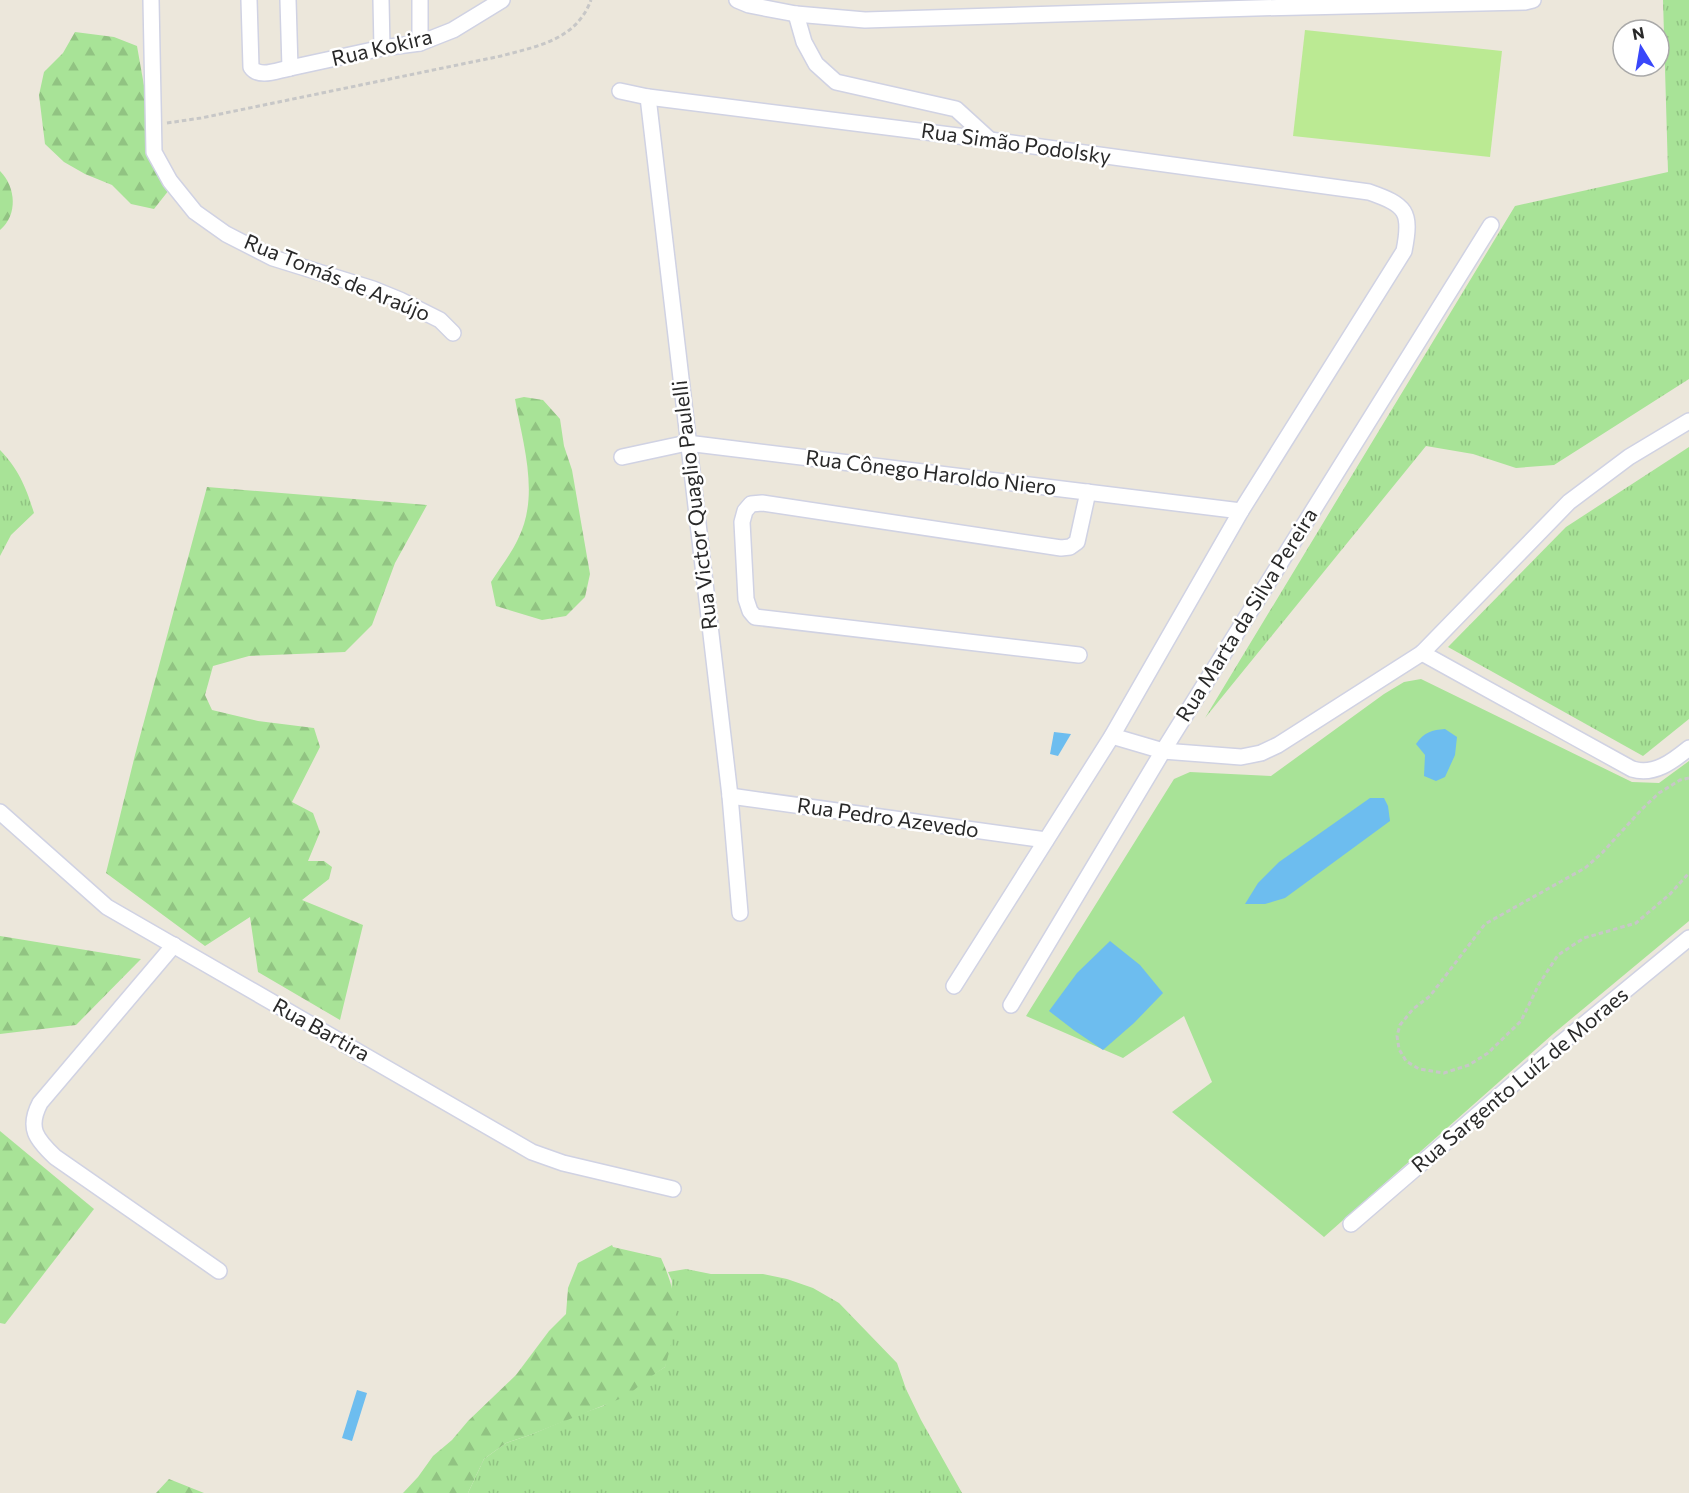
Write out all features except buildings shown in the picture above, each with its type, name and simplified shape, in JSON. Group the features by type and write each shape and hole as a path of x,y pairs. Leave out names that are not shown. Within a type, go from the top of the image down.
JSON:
{"street":[{"name":"Rua Tomás de Araújo","path":"151,0 154,152 170,181 195,212 226,234 273,258 400,300 440,320 453,333"},
{"name":"Rua Kokira","path":"249,0 250,60 254,72 259,74 382,48 420,43 453,30 502,0"},
{"path":"288,0 290,68"},
{"path":"381,0 382,48"},
{"path":"420,0 420,43"},
{"path":"736,0 749,5 796,14 865,20 1255,4 1525,2 1533,0"},
{"path":"796,14 804,42 816,63 836,82 956,108 990,140"},
{"name":"Rua Simão Podolsky","path":"620,91 648,97 990,140 1369,192 1394,201 1405,213 1408,228 1404,251 1241,511"},
{"name":"Rua Victor Quaglio Paulelli","path":"648,97 730,796 740,913"},
{"name":"Rua Marta da Silva Pereira","path":"1011,1005 1163,751 1490,227"},
{"path":"1112,736 1163,751 1241,757 1261,753 1278,745 1422,653 1569,502 1629,457 1689,420"},
{"name":"Rua Cônego Haroldo Niero","path":"622,457 687,443 1241,511"},
{"path":"1079,655 755,617 746,599 742,522 745,511 751,504 762,503 1061,548 1070,547 1077,542 1088,492"},
{"path":"954,986 1112,736 1241,511"},
{"path":"1422,653 1616,761 1640,771 1670,764 1689,748"},
{"name":"Rua Pedro Azevedo","path":"730,796 1046,840"},
{"name":"Rua Bartira","path":"0,812 107,907 532,1152 564,1163 673,1190"},
{"name":"Rua Sargento Luíz de Moraes","path":"1351,1224 1548,1054 1689,938"},
{"path":"174,945 40,1103 34,1116 34,1129 39,1142 55,1157 219,1271"}],"path":[{"path":"153,125 236,111 532,48 557,39 580,22 591,0"},
{"path":"1689,778 1680,780 1659,793 1586,868 1485,924 1430,996 1400,1025 1397,1036 1399,1049 1406,1062 1419,1070 1444,1073 1469,1065 1488,1053 1521,1021 1539,984 1558,955 1584,938 1636,923 1670,894 1689,873"}],"green space":[{"path":"1663,0 1689,0 1689,379 1554,465 1516,468 1473,454 1426,446 1205,718 1515,206 1668,172 1665,78 1671,78 1671,18 1664,18"},
{"path":"1305,30 1502,51 1490,157 1293,136"},
{"path":"75,32 114,37 137,46 146,97 169,190 154,209 131,204 112,185 64,162 45,144 39,95 44,72 63,53"},
{"path":"0,171 9,185 13,201 10,217 0,230"},
{"path":"524,397 543,400 560,419 564,446 572,470 590,574 585,597 566,616 542,620 496,606 491,582 509,556 525,522 528,505 528,470 515,399"},
{"path":"1689,447 1689,719 1643,756 1448,647 1566,527"},
{"path":"0,450 21,479 34,513 11,535 0,556"},
{"path":"207,487 427,505 395,563 372,625 345,652 249,656 213,666 205,695 212,710 258,721 314,728 320,747 292,802 313,813 320,832 308,861 324,861 332,867 329,879 302,900 363,925 340,1020 258,972 250,917 205,946 106,873 135,755"},
{"path":"1421,679 1632,782 1659,783 1689,761 1689,921 1553,1034 1324,1237 1172,1112 1212,1082 1184,1016 1123,1058 1026,1016 1174,779 1190,772 1271,776 1384,694 1404,682"},
{"path":"0,936 141,959 76,1025 0,1034"},
{"path":"0,1131 94,1209 5,1324 0,1323"},
{"path":"612,1245 661,1258 671,1287 675,1312 673,1337 665,1367 627,1396 506,1443 484,1459 468,1493 403,1493 433,1456 452,1440 468,1421 516,1375 549,1331 566,1314 568,1288 578,1263"},
{"path":"686,1269 711,1274 763,1274 787,1279 813,1288 839,1303 897,1363 921,1420 962,1493 468,1493 484,1459 506,1443 603,1406 665,1367 672,1281 668,1272"},
{"path":"169,1479 204,1493 156,1493"}],"water":[{"path":"1445,729 1457,737 1455,755 1445,777 1436,781 1424,776 1425,755 1416,744 1429,732"},
{"path":"1054,732 1071,734 1058,756 1050,754"},
{"path":"1370,798 1384,798 1388,806 1390,821 1285,898 1265,904 1245,904 1258,883 1279,862"},
{"path":"1110,941 1140,965 1163,993 1103,1050 1049,1011 1077,973"},
{"path":"357,1390 367,1393 352,1441 342,1438"}]}
